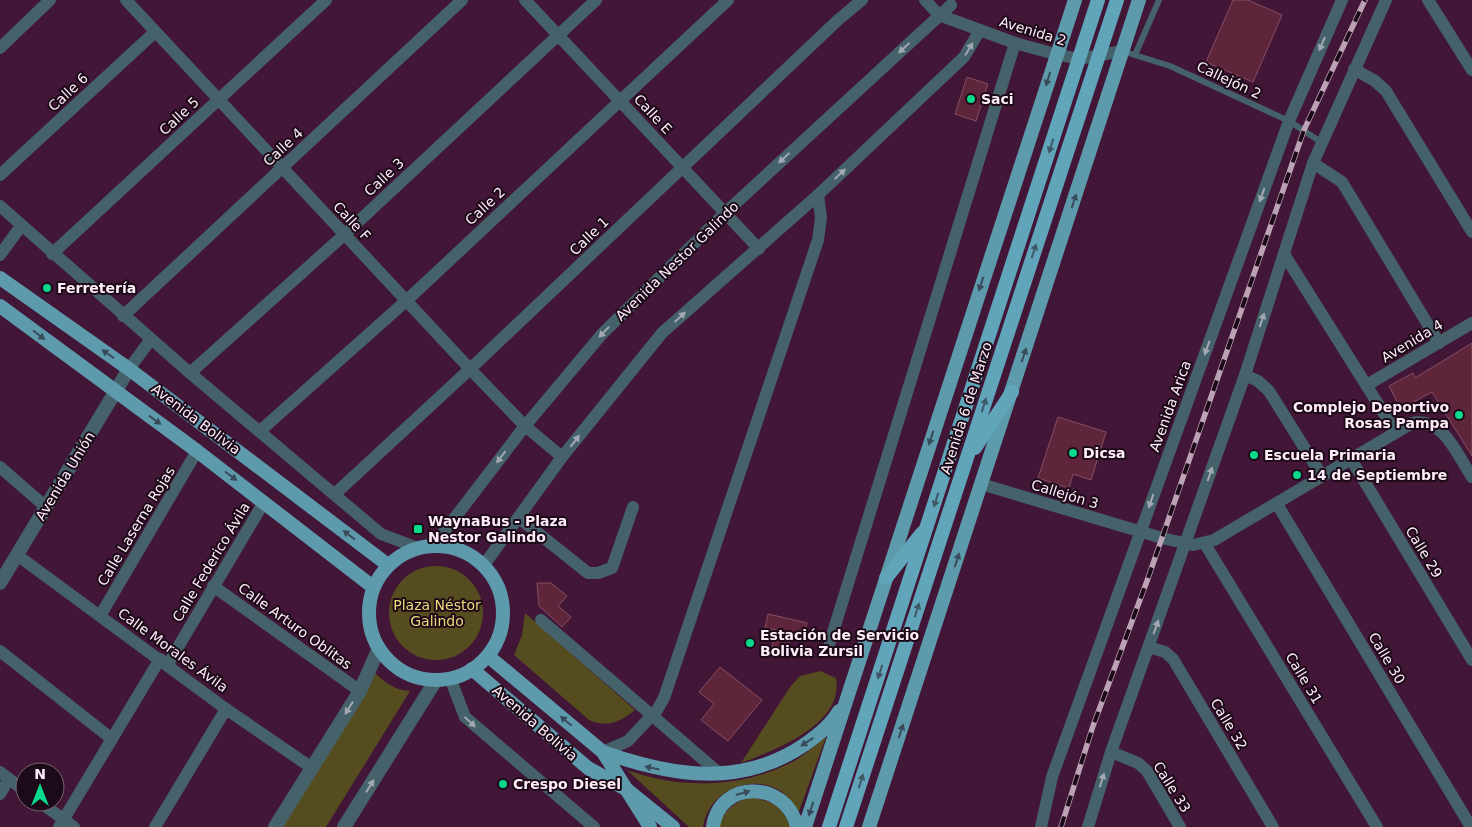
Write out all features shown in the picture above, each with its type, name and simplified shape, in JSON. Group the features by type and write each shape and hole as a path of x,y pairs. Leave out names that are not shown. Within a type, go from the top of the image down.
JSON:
{"highway":[{"name":"Avenida 6 de Marzo","path":"830,827 1098,0"},
{"name":"Avenida 6 de Marzo","path":"846,827 1117,0"},
{"path":"966,461 1012,392"},
{"path":"886,578 927,527"}],"main road":[{"name":"Avenida 6 de Marzo","path":"805,827 1055,54 1075,0"},
{"path":"869,827 981,484 1128,53 1139,0"},
{"name":"Avenida Bolivia","path":"0,278 129,369 388,565"},
{"name":"Avenida Bolivia","path":"0,306 198,451 373,587"},
{"path":"434,545 449,546 464,551 484,565 496,581 502,600 503,620 498,639 488,656 472,669 443,679 408,674 396,667 379,648 372,634 369,602 373,587 388,565 404,553 418,548 434,545"},
{"name":"Avenida Bolivia","path":"488,656 603,752 626,789"},
{"name":"Avenida Bolivia","path":"472,669 588,768 626,789 673,827"},
{"path":"603,752 642,766 675,773 719,774 745,770 771,762 795,751 823,731 849,693"},
{"path":"626,789 650,827"},
{"path":"713,827 721,806 735,796 748,791 765,792 780,798 788,808 797,827"}],"street":[{"path":"0,48 50,0"},
{"name":"Calle F","path":"126,0 470,369 525,426 562,456"},
{"name":"Calle 5","path":"52,254 326,0"},
{"name":"Calle 4","path":"123,316 462,0"},
{"name":"Calle E","path":"525,0 759,249"},
{"name":"Calle 3","path":"190,373 344,235 596,0"},
{"name":"Calle 2","path":"260,431 406,301 728,0"},
{"name":"Calle 1","path":"336,494 862,0"},
{"name":"Avenida 2","path":"925,0 940,15 1015,43 1055,54 1079,59 1098,54 1128,53"},
{"name":"Avenida Arica","path":"1041,827 1052,777 1289,121 1342,0"},
{"path":"1088,827 1111,752 1186,544 1244,375 1313,163 1386,0"},
{"path":"1428,0 1472,70"},
{"name":"Avenida 2","path":"948,2 966,24"},
{"name":"Avenida Nestor Galindo","path":"434,545 525,426 602,334 725,212 940,15 948,2"},
{"path":"484,565 562,456 662,333 707,292 759,249 964,57 980,30"},
{"name":"Calle 6","path":"0,174 155,32"},
{"path":"830,642 1015,43"},
{"path":"1354,69 1375,81 1386,91 1472,232"},
{"path":"1313,163 1342,182 1439,343"},
{"path":"603,752 628,741 652,716 664,698 818,240 821,218 818,195"},
{"path":"0,206 123,316 336,494 381,534 418,548"},
{"path":"0,255 21,226"},
{"path":"1284,254 1395,431"},
{"name":"Avenida 4","path":"1367,385 1472,323"},
{"path":"129,369 151,339"},
{"name":"Avenida Unión","path":"0,583 129,369"},
{"path":"1244,375 1258,381 1269,391 1322,476"},
{"path":"1205,544 1277,504 1395,431 1412,423 1426,422 1442,431 1472,477"},
{"name":"Calle Laserna Rojas","path":"100,616 198,451"},
{"name":"Calle 29","path":"1351,459 1472,660"},
{"path":"0,466 46,506"},
{"name":"Callejón 3","path":"981,484 1140,532 1186,544 1205,544"},
{"name":"Calle Federico Ávila","path":"61,823 112,739 213,586 264,502"},
{"name":"Calle 30","path":"1277,504 1471,827"},
{"path":"519,518 588,573 598,573 612,568 633,507"},
{"name":"Calle 31","path":"1205,544 1377,827"},
{"name":"Calle Morales Ávila","path":"17,555 226,708 312,768"},
{"name":"Calle Arturo Oblitas","path":"213,586 360,691"},
{"path":"541,620 719,774"},
{"name":"Calle 32","path":"1149,647 1165,652 1173,659 1273,827"},
{"path":"275,827 360,691 379,648"},
{"path":"0,651 112,739"},
{"path":"344,827 443,679 464,717 594,827"},
{"path":"155,827 226,708"},
{"name":"Calle 33","path":"1111,752 1133,760 1147,771 1180,827"},
{"path":"0,794 5,776"},
{"path":"50,812 61,823 74,827"}],"lane":[{"path":"1128,53 1159,0"},
{"name":"Callejón 2","path":"1128,53 1170,66 1289,121 1321,142"}],"green space":[{"name":"Plaza Néstor Galindo","path":"436,566 454,570 469,580 479,595 483,613 479,631 469,646 454,656 436,660 418,656 403,646 393,631 389,613 393,595 403,580 418,570"},
{"path":"525,613 635,710 619,721 608,724 589,720 514,655 522,635"},
{"path":"820,671 836,678 836,694 830,709 819,722 788,743 741,763 790,687 800,676"},
{"path":"374,672 390,685 410,691 326,827 279,827"},
{"path":"826,737 798,814 779,790 752,784 730,790 720,797 706,815 703,827 689,827 627,770 669,781 713,783 734,781 776,769 796,760"},
{"path":"749,797 764,800 775,805 783,813 790,827 718,827 723,816 730,808"}],"building":[{"path":"1233,0 1248,0 1282,15 1253,82 1206,62"},
{"name":"Saci","path":"967,77 988,84 976,121 955,114"},
{"name":"Complejo Deportivo Rosas Pampa","path":"1472,343 1472,456 1432,392 1401,409 1389,386 1413,373 1415,378"},
{"name":"Dicsa","path":"1058,417 1106,432 1091,480 1073,474 1069,488 1038,478"},
{"path":"537,583 551,583 567,596 558,606 571,617 562,627 539,606"},
{"path":"768,614 807,623 803,638 791,635 787,651 772,647 776,630 765,628"},
{"path":"720,667 762,700 728,741 701,720 714,704 699,692"}],"railway":[{"path":"1061,827 1093,726 1147,581 1304,130 1365,0"}],"place":[{"name":"Saci","path":"971,99"},
{"name":"Ferretería","path":"47,288"},
{"name":"Complejo Deportivo Rosas Pampa","path":"1459,415"},
{"name":"Dicsa","path":"1073,453"},
{"name":"Escuela Primaria","path":"1254,455"},
{"name":"14 de Septiembre","path":"1297,475"},
{"name":"WaynaBus - Plaza Nestor Galindo","path":"418,529"},
{"name":"Estación de Servicio Bolivia Zursil","path":"750,643"},
{"name":"Crespo Diesel","path":"503,784"}]}
